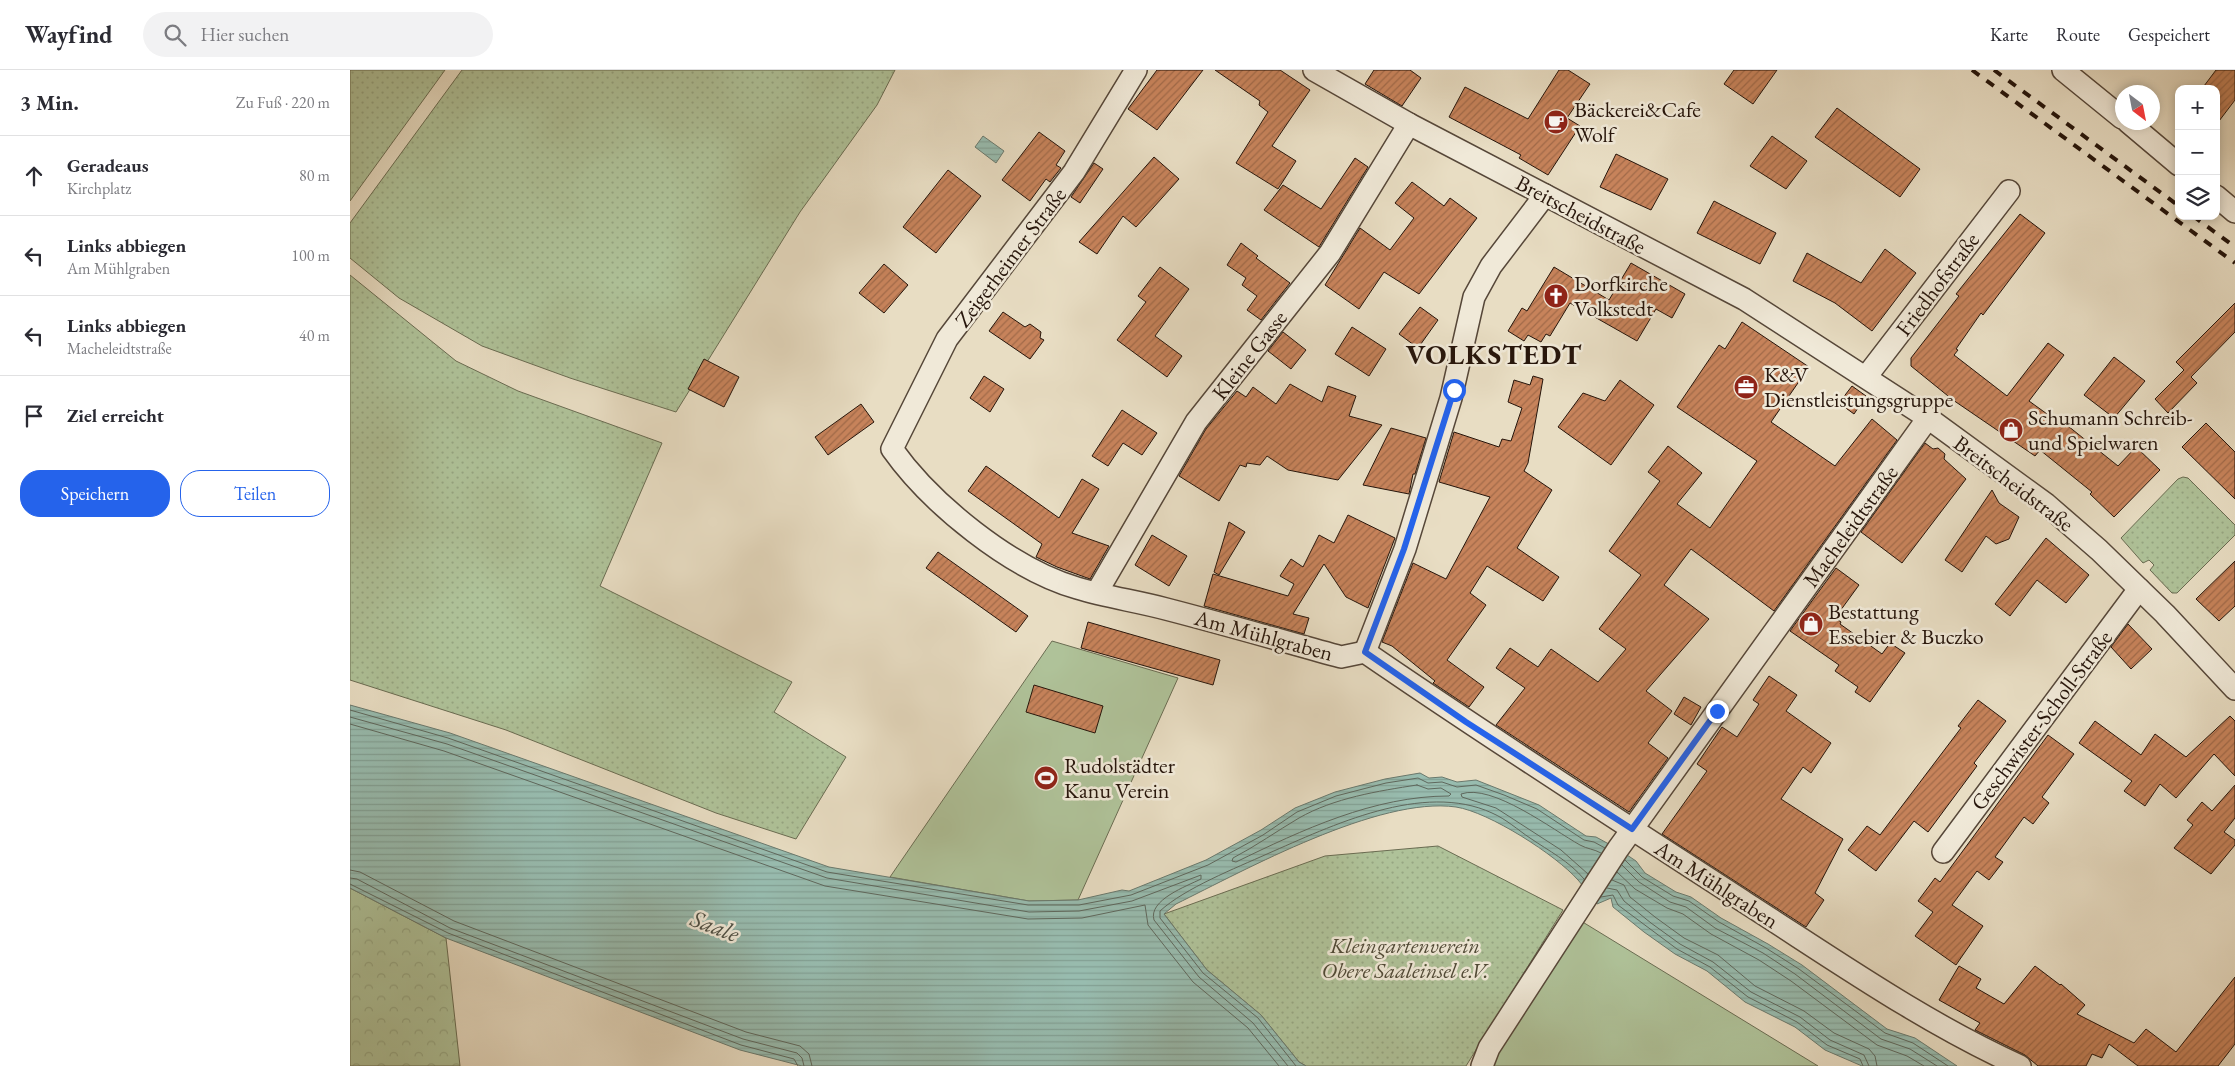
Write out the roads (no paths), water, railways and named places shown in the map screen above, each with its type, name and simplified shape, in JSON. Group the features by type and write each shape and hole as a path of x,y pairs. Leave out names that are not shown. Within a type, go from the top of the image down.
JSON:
{"street":[{"name":"Zeigerheimer Straße","path":"892,448 947,339 1074,172 1136,70"},
{"name":"Breitscheidstraße","path":"1314,70 1409,124 1744,299 1928,418 2046,504 2140,589 2235,689"},
{"path":"2071,72 2115,112"},
{"name":"Kleine Gasse","path":"1097,592 1196,422 1330,253 1409,124"},
{"path":"2137,130 2175,162"},
{"name":"Friedhofstraße","path":"1866,377 2009,190"},
{"path":"1365,652 1404,549 1451,398 1474,297 1491,266 1545,195"},
{"path":"2220,199 2235,212"},
{"name":"Macheleidtstraße","path":"1482,1066 1489,1048 1618,849 1928,418"},
{"name":"Am Mühlgraben","path":"892,448 910,474 965,526 1021,563 1076,588 1341,657 1365,652 1466,722 1970,1044 2020,1066"},
{"name":"Geschwister-Scholl-Straße","path":"1943,852 2140,589"}],"water":[{"path":"983,136 1004,151 996,163 975,147"},
{"name":"Saale","path":"350,705 450,733 829,867 1029,901 1078,900 1122,890 1129,891 1206,860 1261,830 1295,808 1335,792 1385,779 1420,773 1429,778 1442,777 1457,782 1476,780 1539,805 1586,836 1596,837 1618,849 1636,861 1645,873 1676,892 1691,897 1721,918 1802,965 1887,1029 1915,1038 1957,1066 1862,1066 1825,1050 1795,1027 1745,1002 1707,971 1675,954 1644,932 1613,907 1611,898 1597,904 1568,870 1521,836 1486,817 1470,811 1456,807 1425,807 1389,813 1352,824 1313,839 1275,855 1176,904 1164,914 1207,970 1261,1015 1299,1062 1306,1066 802,1066 740,1050 446,938 350,888"}],"railway":[{"path":"1972,70 2235,263"},
{"path":"1994,70 2175,203"},
{"path":"2198,220 2235,247"}],"place":[{"name":"Bäckerei&Cafe Wolf","path":"1556,122"},
{"name":"Dorfkirche Volkstedt","path":"1556,296"},
{"name":"K&V Dienstleistungsgruppe","path":"1746,387"},
{"name":"Schumann Schreib- und Spielwaren","path":"2011,430"},
{"name":"Bestattung Essebier & Buczko","path":"1811,624"},
{"name":"Rudolstädter Kanu Verein","path":"1046,778"}],"district":[{"name":"VOLKSTEDT","path":"1494,354"}],"park label":[{"name":"Kleingartenverein Obere Saaleinsel e.V.","path":"1405,958"}]}
